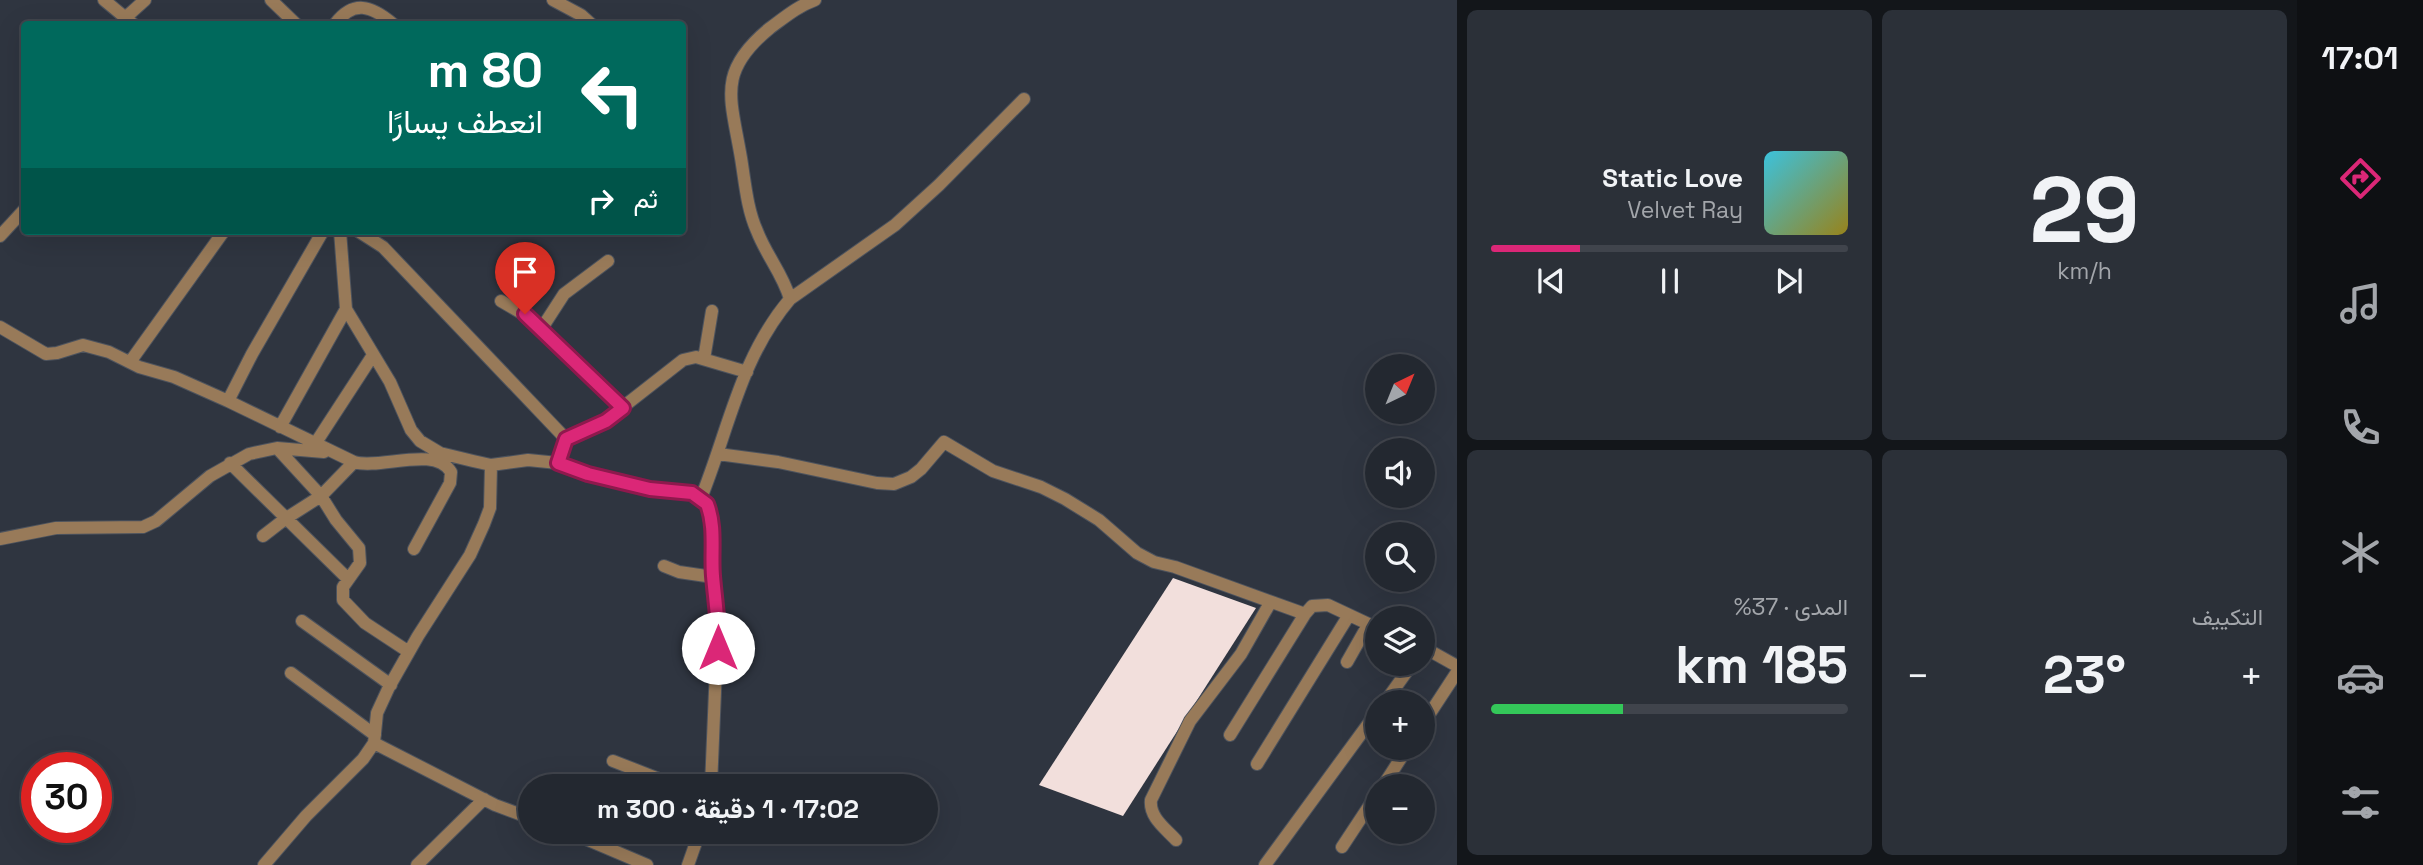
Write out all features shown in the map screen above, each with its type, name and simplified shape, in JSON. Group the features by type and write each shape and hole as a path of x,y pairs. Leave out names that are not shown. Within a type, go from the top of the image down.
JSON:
{"street":[{"path":"104,0 129,21 145,0"},
{"path":"271,0 293,21"},
{"path":"552,0 575,11 587,21"},
{"path":"790,299 787,286 755,229 733,121 731,93 736,66 745,51 786,15 816,0"},
{"path":"337,21 351,7 361,5 379,5 391,21"},
{"path":"701,498 718,454 729,412 775,316 790,299 895,225 939,185 1024,99"},
{"path":"0,236 21,213"},
{"path":"130,362 222,235"},
{"path":"228,401 321,235"},
{"path":"340,235 346,309 390,382 411,430 420,441 440,453 491,465 528,460 558,463 588,474 650,489 686,492 701,498 707,504 713,541 713,577 718,620 712,774"},
{"path":"364,235 383,247 566,439"},
{"path":"542,328 564,294 608,261"},
{"path":"501,300 542,328 623,408"},
{"path":"280,427 346,309"},
{"path":"704,359 712,312"},
{"path":"0,327 44,353 57,353 83,345 109,352 228,401 354,462 373,465 419,459 439,461 449,468 452,474 450,483 414,549"},
{"path":"315,444 373,355"},
{"path":"558,463 566,439 606,421 675,364 696,357 747,372"},
{"path":"718,454 778,462 877,483 894,484 911,477 921,469 944,442 993,471 1041,486 1065,499 1099,520 1137,553 1154,562 1175,567 1305,614"},
{"path":"0,539 56,528 115,528 151,524 193,488 230,463 249,454 277,448 334,453"},
{"path":"277,448 321,496 359,548 360,563 342,592 343,600 365,623 409,652"},
{"path":"263,536 321,496 354,462"},
{"path":"230,463 348,579"},
{"path":"264,865 284,839 363,759 375,740 377,713 391,685 470,555 484,524 490,508 491,465"},
{"path":"664,566 679,572 713,577"},
{"path":"1176,840 1154,816 1151,800 1190,721 1241,654 1270,603"},
{"path":"1230,735 1312,606 1321,604 1365,622"},
{"path":"1258,764 1349,615"},
{"path":"302,621 391,685"},
{"path":"1347,662 1365,637"},
{"path":"1435,654 1457,666"},
{"path":"1435,706 1457,672"},
{"path":"291,673 375,740 484,799 518,813"},
{"path":"1265,865 1365,728"},
{"path":"613,761 646,774"},
{"path":"418,865 484,799"},
{"path":"1342,848 1365,813"},
{"path":"605,844 647,865"},
{"path":"688,865 695,844"}],"building":[{"path":"1173,578 1256,608 1123,816 1039,785"}],"route":[{"path":"525,314 623,408 606,421 566,439 558,463 588,474 650,489 692,493 707,504 713,541 718,648"}]}
